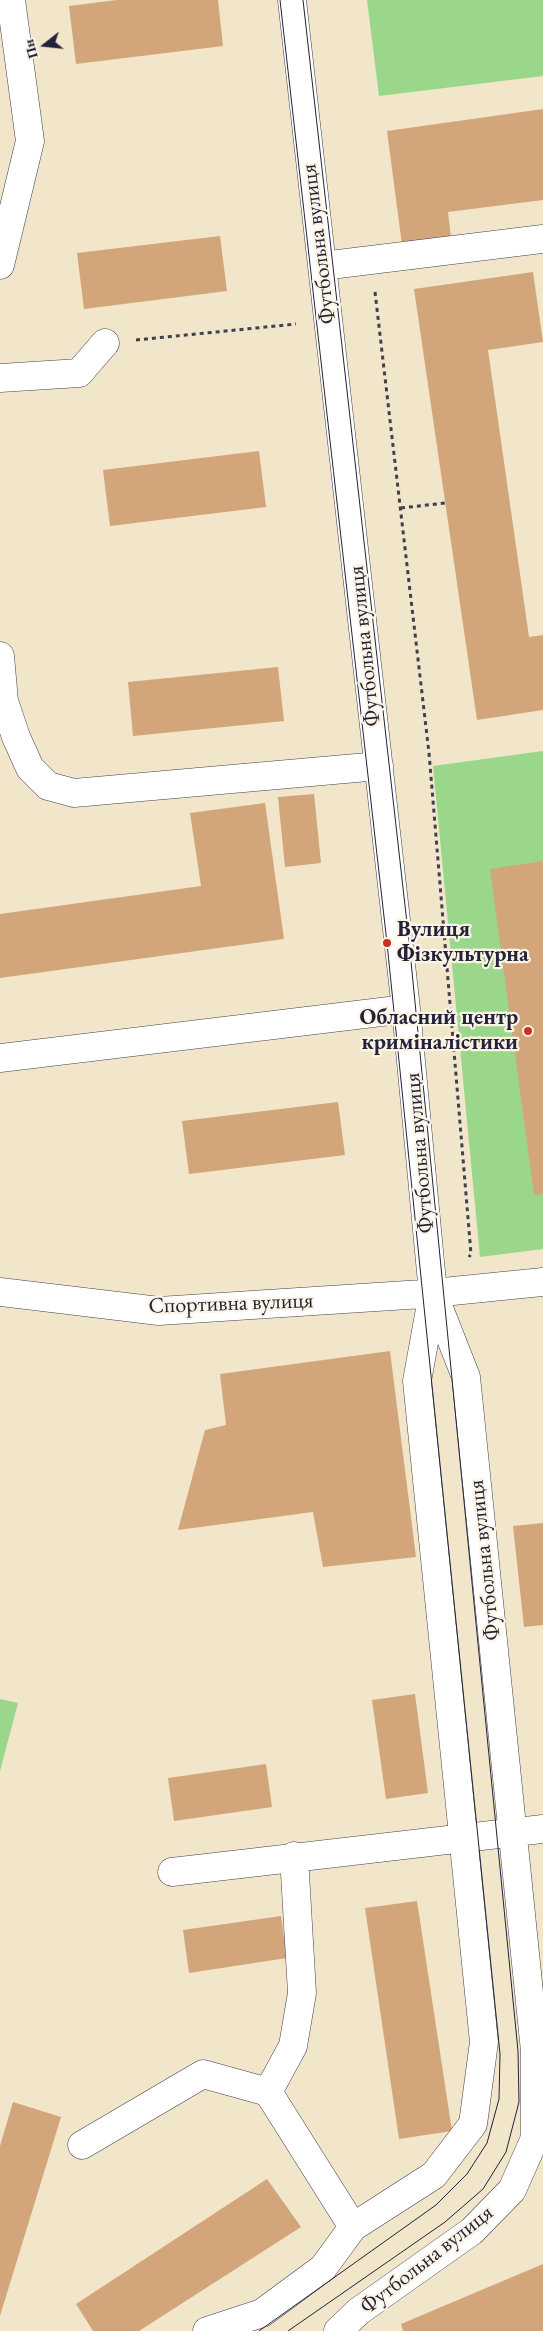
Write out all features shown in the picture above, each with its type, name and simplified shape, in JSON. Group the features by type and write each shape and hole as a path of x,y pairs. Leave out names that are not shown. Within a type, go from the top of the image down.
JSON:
{"street":[{"path":"0,265 30,141 11,0"},
{"name":"Футбольна вулиця","path":"292,0 406,1009 434,1293 466,1376 535,2052 535,2138 512,2190 472,2231 359,2312 338,2331"},
{"path":"322,266 543,240"},
{"path":"0,378 79,373 106,343"},
{"path":"0,656 4,700 16,737 30,768 48,786 74,793 379,766"},
{"path":"0,1058 406,1009"},
{"name":"Спортивна вулиця","path":"0,1292 159,1311 434,1293 543,1282"},
{"name":"Футбольна вулиця","path":"207,2331 262,2313 323,2268 353,2227 434,2175 473,2124 484,2042 417,1381 434,1293"},
{"path":"172,1872 294,1856 543,1829"},
{"path":"268,2092 293,2046 302,1993 294,1856"},
{"path":"82,2145 203,2074 268,2092 353,2227"}],"path":[{"path":"371,261 429,753 471,1254 434,1293"},
{"path":"106,343 328,321"},
{"path":"401,508 445,503"}],"green space":[{"path":"367,0 543,0 543,76 379,96"},
{"path":"543,751 543,1249 480,1257 433,766"},
{"path":"0,1699 18,1703 0,1771"}],"building":[{"path":"117,0 218,0 223,46 76,64 69,6"},
{"path":"543,109 543,200 448,212 451,238 402,245 387,131"},
{"path":"220,236 227,291 84,309 77,253"},
{"path":"533,272 543,342 488,350 529,637 543,635 543,710 477,720 414,289"},
{"path":"259,451 266,507 110,526 103,470"},
{"path":"278,667 284,721 133,736 128,682"},
{"path":"314,794 321,863 285,867 278,797"},
{"path":"265,803 284,939 0,978 0,914 201,886 190,813"},
{"name":"Обласний центр криміналістики","path":"543,861 543,1194 534,1195 490,869"},
{"path":"338,1102 345,1155 189,1174 182,1121"},
{"path":"390,1351 416,1557 323,1567 313,1512 178,1530 205,1430 226,1425 220,1374"},
{"path":"543,1523 543,1625 524,1627 513,1526"},
{"path":"415,1694 428,1793 386,1799 372,1700"},
{"path":"266,1764 272,1807 174,1821 168,1778"},
{"path":"417,1901 452,2131 399,2139 365,1908"},
{"path":"281,1916 287,1958 189,1973 183,1930"},
{"path":"13,2102 61,2117 0,2316 0,2146"},
{"path":"267,2179 301,2227 139,2331 93,2331 76,2304"},
{"path":"543,2264 543,2331 403,2331 401,2324"}],"tram line":[{"path":"259,2331 436,2205 467,2174 487,2143 499,2099 500,2054 387,943 280,0"},
{"path":"288,2331 445,2222 483,2189 506,2152 519,2102 518,2051 409,941 303,0"}],"place":[{"name":"Вулиця Фізкультурна","path":"387,943"},
{"name":"Обласний центр криміналістики","path":"528,1031"}]}
